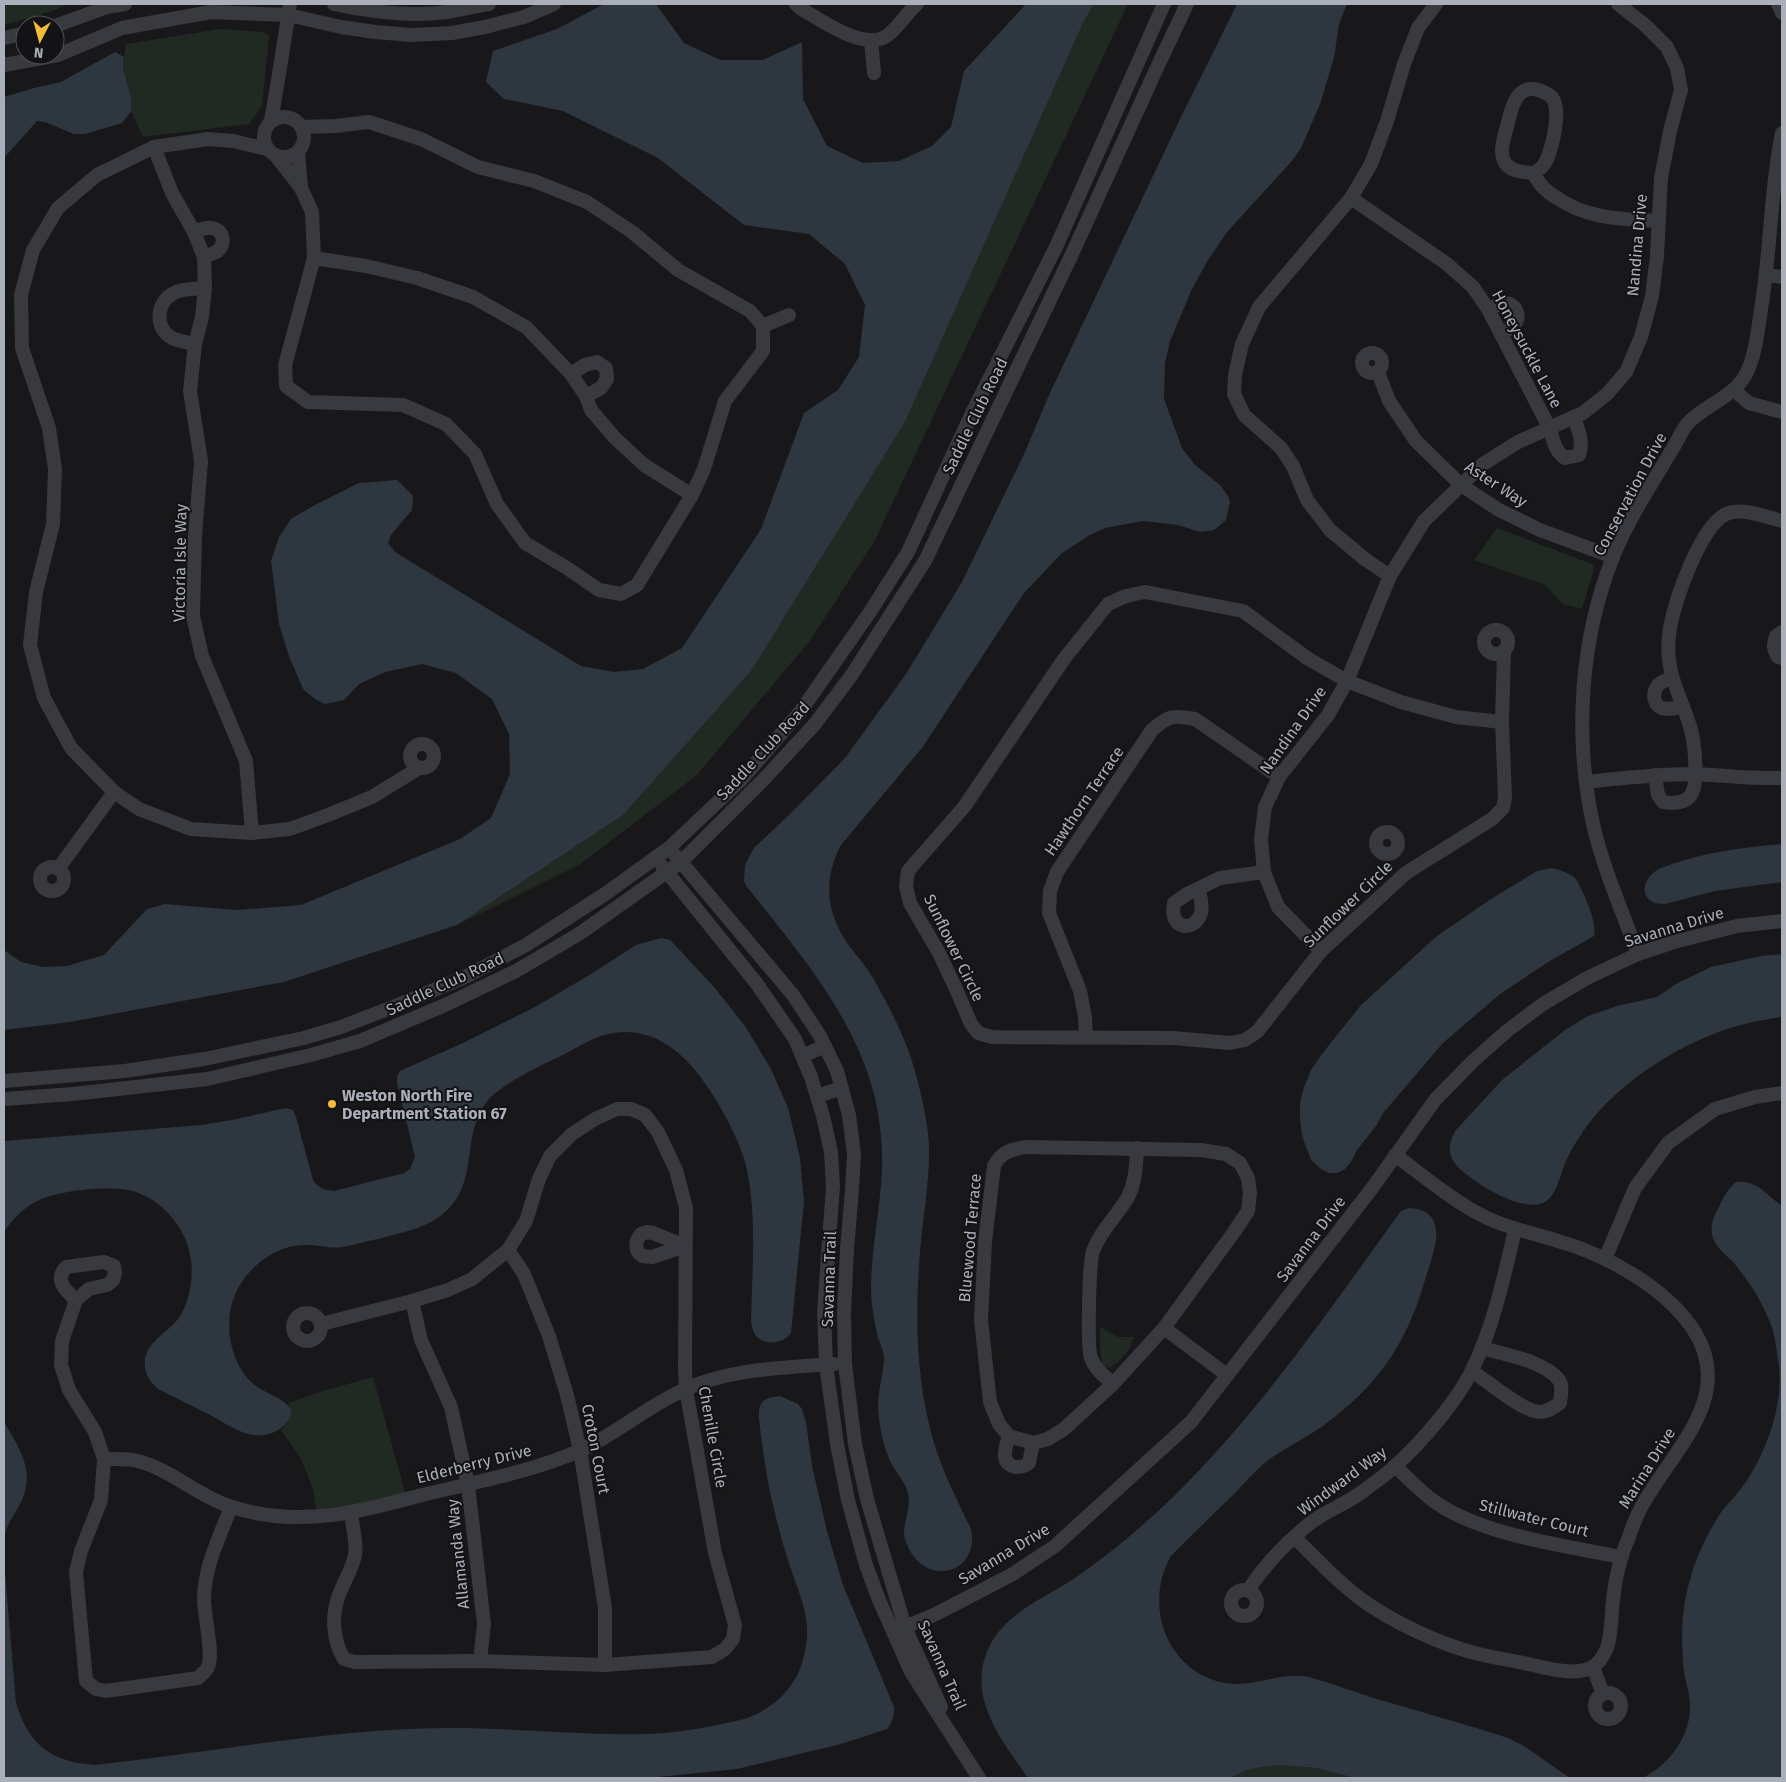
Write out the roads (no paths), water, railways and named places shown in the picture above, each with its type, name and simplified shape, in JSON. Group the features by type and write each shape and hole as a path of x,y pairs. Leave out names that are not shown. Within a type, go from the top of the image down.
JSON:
{"street":[{"path":"65,23 125,4"},
{"path":"334,4 382,12 417,13 446,12 489,4"},
{"path":"4,65 58,55 122,28 211,12 289,9 341,27 412,35 485,27 524,17 554,4"},
{"path":"796,4 832,26 860,39 871,40 885,37 917,4"},
{"name":"Saddle Club Road","path":"4,1081 125,1071 204,1059 304,1038 341,1026 398,1006 465,976 526,945 605,894 669,848 741,780 800,712 870,612 908,552 972,413 1056,247 1164,4"},
{"name":"Saddle Club Road","path":"4,1099 83,1093 207,1079 311,1056 360,1041 445,1005 516,971 579,934 681,862 814,726 851,676 925,561 1072,254 1187,4"},
{"path":"1390,576 1366,560 1330,530 1307,500 1293,466 1281,448 1244,415 1234,394 1235,375 1242,344 1259,307 1352,198 1371,164 1418,28 1436,4"},
{"name":"Nandina Drive","path":"1321,951 1278,907 1264,872 1261,839 1265,807 1279,777 1328,715 1347,681 1390,576 1424,521 1483,464 1518,442 1583,413 1608,394 1626,372 1641,337 1652,296 1657,256 1660,178 1681,90 1677,68 1667,47 1645,25 1618,4"},
{"path":"1778,4 1782,13"},
{"path":"289,9 285,45 263,140 271,153 301,188 312,212 314,258 285,365 286,386 308,402 403,405 446,424 475,454 497,504 525,543 600,590 621,594 638,585 692,496 704,469 725,401 763,351 763,326 750,311 678,270 632,232 587,202 534,181 478,167 421,139 369,122 335,126 312,134 300,135"},
{"path":"871,40 874,74"},
{"path":"277,78 283,106 300,135 301,188"},
{"path":"1528,88 1541,90 1552,96 1557,109 1553,142 1546,162 1540,170 1534,173 1512,169 1504,163 1502,150 1511,106 1516,96 1528,88"},
{"path":"234,141 268,125 280,117 290,118 300,135"},
{"name":"Conservation Drive","path":"1638,954 1606,868 1593,825 1586,782 1582,729 1584,683 1591,638 1601,596 1614,557 1639,506 1688,423 1704,410 1735,391 1748,372 1756,340 1767,275 1776,164 1782,133"},
{"path":"300,135 290,157 234,141 208,139 154,147 97,175 58,208 33,250 20,295 22,348 49,428 55,469 53,524 36,592 30,645 44,698 71,748 114,792 139,809 191,829 252,833 290,829 372,796 419,768"},
{"name":"Victoria Isle Way","path":"154,147 172,193 194,232 204,257 205,288 202,317 195,344 190,391 201,461 195,537 193,616 202,656 246,761 252,833"},
{"path":"1534,173 1537,182 1571,208 1612,219 1657,221"},
{"name":"Honeysuckle Lane","path":"1352,198 1447,264 1473,287 1488,309 1550,429 1560,456 1565,458 1578,454 1582,447 1574,417"},
{"path":"194,232 205,228 212,228 218,230 222,235 222,246 217,251 204,257"},
{"path":"1056,247 1072,254"},
{"path":"314,258 366,266 416,278 474,297 526,327 571,374 586,396 591,410 615,438 644,465 692,496"},
{"path":"1767,275 1782,277"},
{"path":"195,344 173,339 165,333 160,325 160,307 165,299 174,293 185,289 205,288"},
{"path":"1488,309 1500,303 1507,303 1514,306 1517,311 1518,320 1501,334"},
{"path":"763,326 789,315"},
{"path":"571,374 585,365 597,362 606,368 607,379 601,388 586,396"},
{"name":"Aster Way","path":"1378,372 1389,402 1416,441 1461,485 1499,510 1540,530 1614,557"},
{"path":"1735,391 1749,403 1782,412"},
{"path":"1655,775 1658,795 1663,802 1670,804 1684,801 1693,792 1695,774 1693,737 1670,665 1670,629 1683,580 1710,527 1726,514 1740,511 1782,521"},
{"name":"Sunflower Circle","path":"1502,722 1456,717 1401,702 1347,681 1307,658 1243,611 1146,592 1126,596 1108,604 1064,659 964,807 908,870 906,886 910,903 939,952 970,1024 978,1032 992,1037 1173,1038 1230,1043 1245,1040 1257,1032 1321,951 1406,872 1492,818 1502,808 1505,797 1502,722 1504,652"},
{"path":"1782,632 1776,636 1773,645 1778,657 1782,658"},
{"path":"1674,678 1662,682 1656,687 1654,698 1657,705 1662,708 1682,707"},
{"name":"Hawthorn Terrace","path":"1086,1037 1086,1017 1080,991 1049,913 1050,891 1057,872 1152,730 1165,719 1179,716 1195,719 1279,777"},
{"path":"1586,782 1655,775 1695,774 1757,779 1782,778"},
{"path":"58,869 114,792"},
{"name":"Savanna Trail","path":"669,848 793,995 825,1046 837,1071 842,1088 849,1115 854,1154 847,1250 845,1364 855,1444 899,1631"},
{"path":"1394,852 1406,872"},
{"name":"Savanna Trail","path":"656,858 757,984 795,1039 812,1077 831,1152 832,1186 824,1312 826,1365 837,1444 848,1500 866,1565 879,1600 899,1631 960,1751 979,1778"},
{"path":"1199,888 1220,878 1264,872"},
{"name":"Savanna Drive","path":"899,1631 1013,1574 1056,1546 1190,1422 1355,1210 1435,1100 1472,1062 1507,1031 1543,1004 1586,978 1638,954 1674,942 1738,926 1782,921"},
{"path":"802,1056 825,1046"},
{"path":"817,1096 842,1088"},
{"path":"1605,1259 1635,1188 1668,1143 1716,1109 1755,1098 1782,1093"},
{"name":"Chenille Circle","path":"321,1324 412,1301 448,1290 472,1279 508,1250 526,1221 539,1179 550,1156 572,1134 617,1109 631,1109 645,1115 658,1132 676,1170 686,1208 686,1389 715,1553 735,1625 733,1639 725,1649 712,1656 605,1665 480,1661 355,1662 344,1659 337,1648 335,1622 338,1596 351,1571 355,1552 351,1512"},
{"name":"Bluewood Terrace","path":"1009,1436 999,1424 990,1402 981,1320 985,1242 994,1166 999,1156 1009,1150 1025,1147 1137,1148 1200,1150 1226,1154 1240,1163 1248,1178 1250,1193 1248,1211 1164,1328 1113,1384 1064,1429 1048,1439 1033,1443"},
{"path":"1113,1384 1098,1371 1091,1358 1089,1337 1092,1253 1099,1238 1128,1196 1135,1177 1137,1148"},
{"name":"Marina Drive","path":"1395,1155 1458,1201 1486,1218 1515,1230 1559,1241 1605,1259 1642,1281 1675,1307 1696,1335 1705,1357 1709,1383 1702,1412 1687,1440 1650,1492 1634,1523 1621,1557 1613,1598 1610,1638 1606,1651 1593,1667"},
{"name":"Windward Way","path":"1248,1590 1266,1564 1314,1521 1357,1496 1395,1466 1442,1416 1472,1371 1482,1348 1501,1288 1515,1230"},
{"name":"Croton Court","path":"508,1250 524,1274 549,1336 567,1395 580,1450 605,1608 605,1665"},
{"path":"76,1300 62,1341 61,1365 69,1390 95,1432 104,1459 101,1500 81,1551 76,1572 86,1681 96,1689 106,1691 198,1678 208,1668 210,1658 204,1618 206,1576 231,1507"},
{"name":"Allamanda Way","path":"412,1301 421,1340 451,1408 468,1485 484,1624 480,1661"},
{"path":"1164,1328 1227,1375"},
{"path":"1472,1371 1519,1404 1538,1412 1550,1410 1560,1403 1562,1391 1560,1380 1549,1371 1532,1362 1482,1348"},
{"name":"Elderberry Drive","path":"104,1459 128,1459 152,1466 231,1507 288,1516 317,1516 351,1512 468,1485 538,1466 580,1450 660,1402 686,1389 736,1374 845,1364"},
{"path":"1009,1436 1033,1443 1028,1463 1024,1466 1013,1467 1005,1459 1009,1436"},
{"name":"Stillwater Court","path":"1395,1466 1435,1502 1467,1519 1502,1532 1621,1557"},
{"path":"1295,1538 1342,1582 1373,1607 1417,1631 1470,1652 1556,1670 1579,1671 1593,1667 1603,1694"}],"place":[{"name":"Weston North Fire Department Station 67","path":"332,1104"}]}
